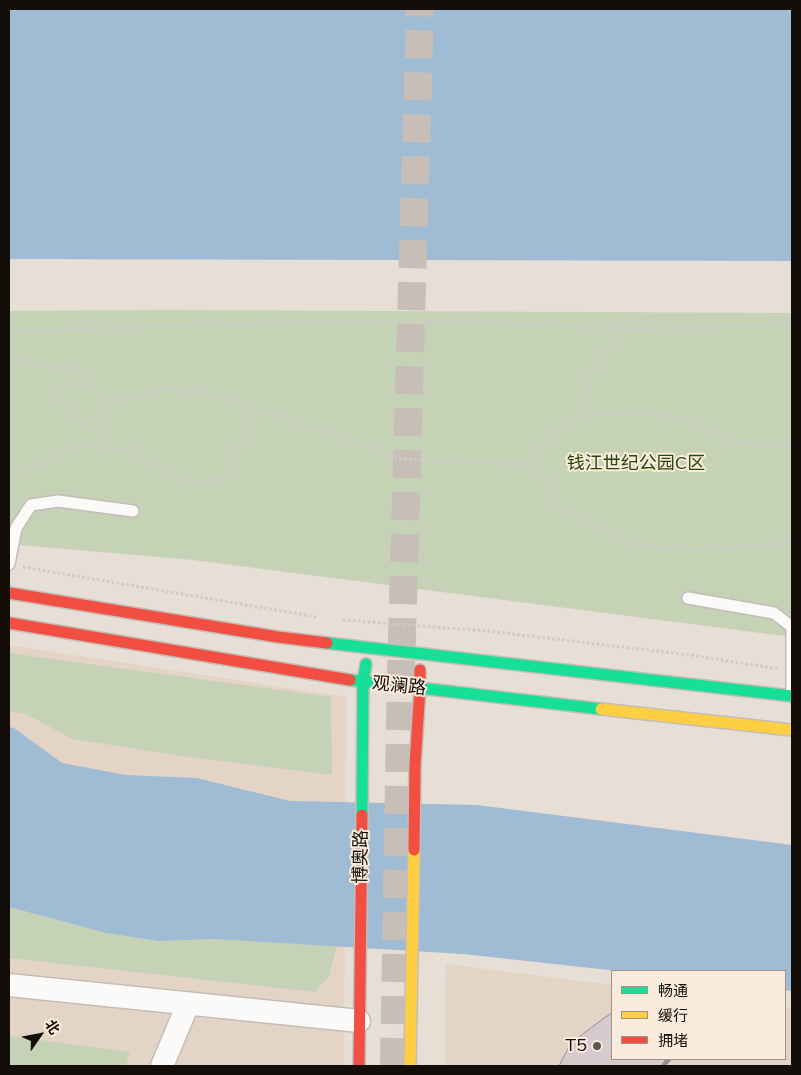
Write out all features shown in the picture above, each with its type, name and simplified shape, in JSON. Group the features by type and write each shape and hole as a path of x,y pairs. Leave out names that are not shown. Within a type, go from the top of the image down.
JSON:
{"main road":[{"name":"观澜路","path":"9,593 278,637 792,696"},
{"name":"观澜路","path":"9,623 364,682 792,730"},
{"name":"博奥路","path":"359,1066 364,682 368,648"},
{"path":"410,1066 420,654"}],"street":[{"path":"9,985 359,1021"},
{"path":"162,1066 188,1004"}],"lane":[{"path":"14,565 16,528 31,505 58,501 132,511"},
{"path":"688,598 774,613 792,627 792,696"}],"path":[{"path":"9,331 304,322 464,321 618,329 792,325"},
{"path":"588,411 592,373 618,329"},
{"path":"9,356 78,371 108,404"},
{"path":"82,376 57,391 71,418 103,436"},
{"path":"108,404 166,387 216,396 253,407 403,459 539,464"},
{"path":"101,450 108,404"},
{"path":"9,476 85,442 106,453 129,448 189,485 230,475 253,407"},
{"path":"792,443 742,443 663,414 588,411 548,435 539,464 552,505 613,537 646,546 700,550 792,543"},
{"path":"14,565 318,617"},
{"path":"337,619 487,631 690,655 792,671"}],"shaded area":[{"path":"9,645 346,697 344,1066 9,1066"},
{"path":"446,964 611,985 611,1060 786,1060 786,1007 792,1008 792,1066 445,1066"}],"green space":[{"name":"钱江世纪公园C区","path":"9,311 792,313 792,637 193,560 9,544"},
{"path":"9,653 331,697 332,775 182,756 73,739 24,713 9,712"},
{"path":"9,907 106,933 158,941 214,939 337,946 329,976 315,992 9,958"},
{"path":"9,1036 130,1052 126,1066 9,1066"}],"water":[{"path":"9,9 792,9 792,261 9,259"},
{"path":"9,727 14,728 62,763 126,775 197,778 290,801 477,805 792,845 792,991 786,990 786,970 611,970 463,954 214,939 158,941 106,933 9,907"}],"building":[{"name":"T5","path":"611,1014 611,1060 665,1060 661,1066 559,1066 571,1043"}],"tunnel":[{"path":"394,1066 401,670 420,9"}],"traffic: fast":[{"path":"327,643 792,696"},
{"path":"362,815 363,682 366,664"},
{"path":"350,680 601,709"}],"traffic: slow":[{"path":"601,709 792,730"},
{"path":"410,1066 414,850"}],"traffic: jam":[{"path":"9,593 278,637 327,643"},
{"path":"9,623 350,680"},
{"path":"414,850 415,765 420,670"},
{"path":"359,1066 362,815"}],"place":[{"name":"T5","path":"597,1046"}]}
